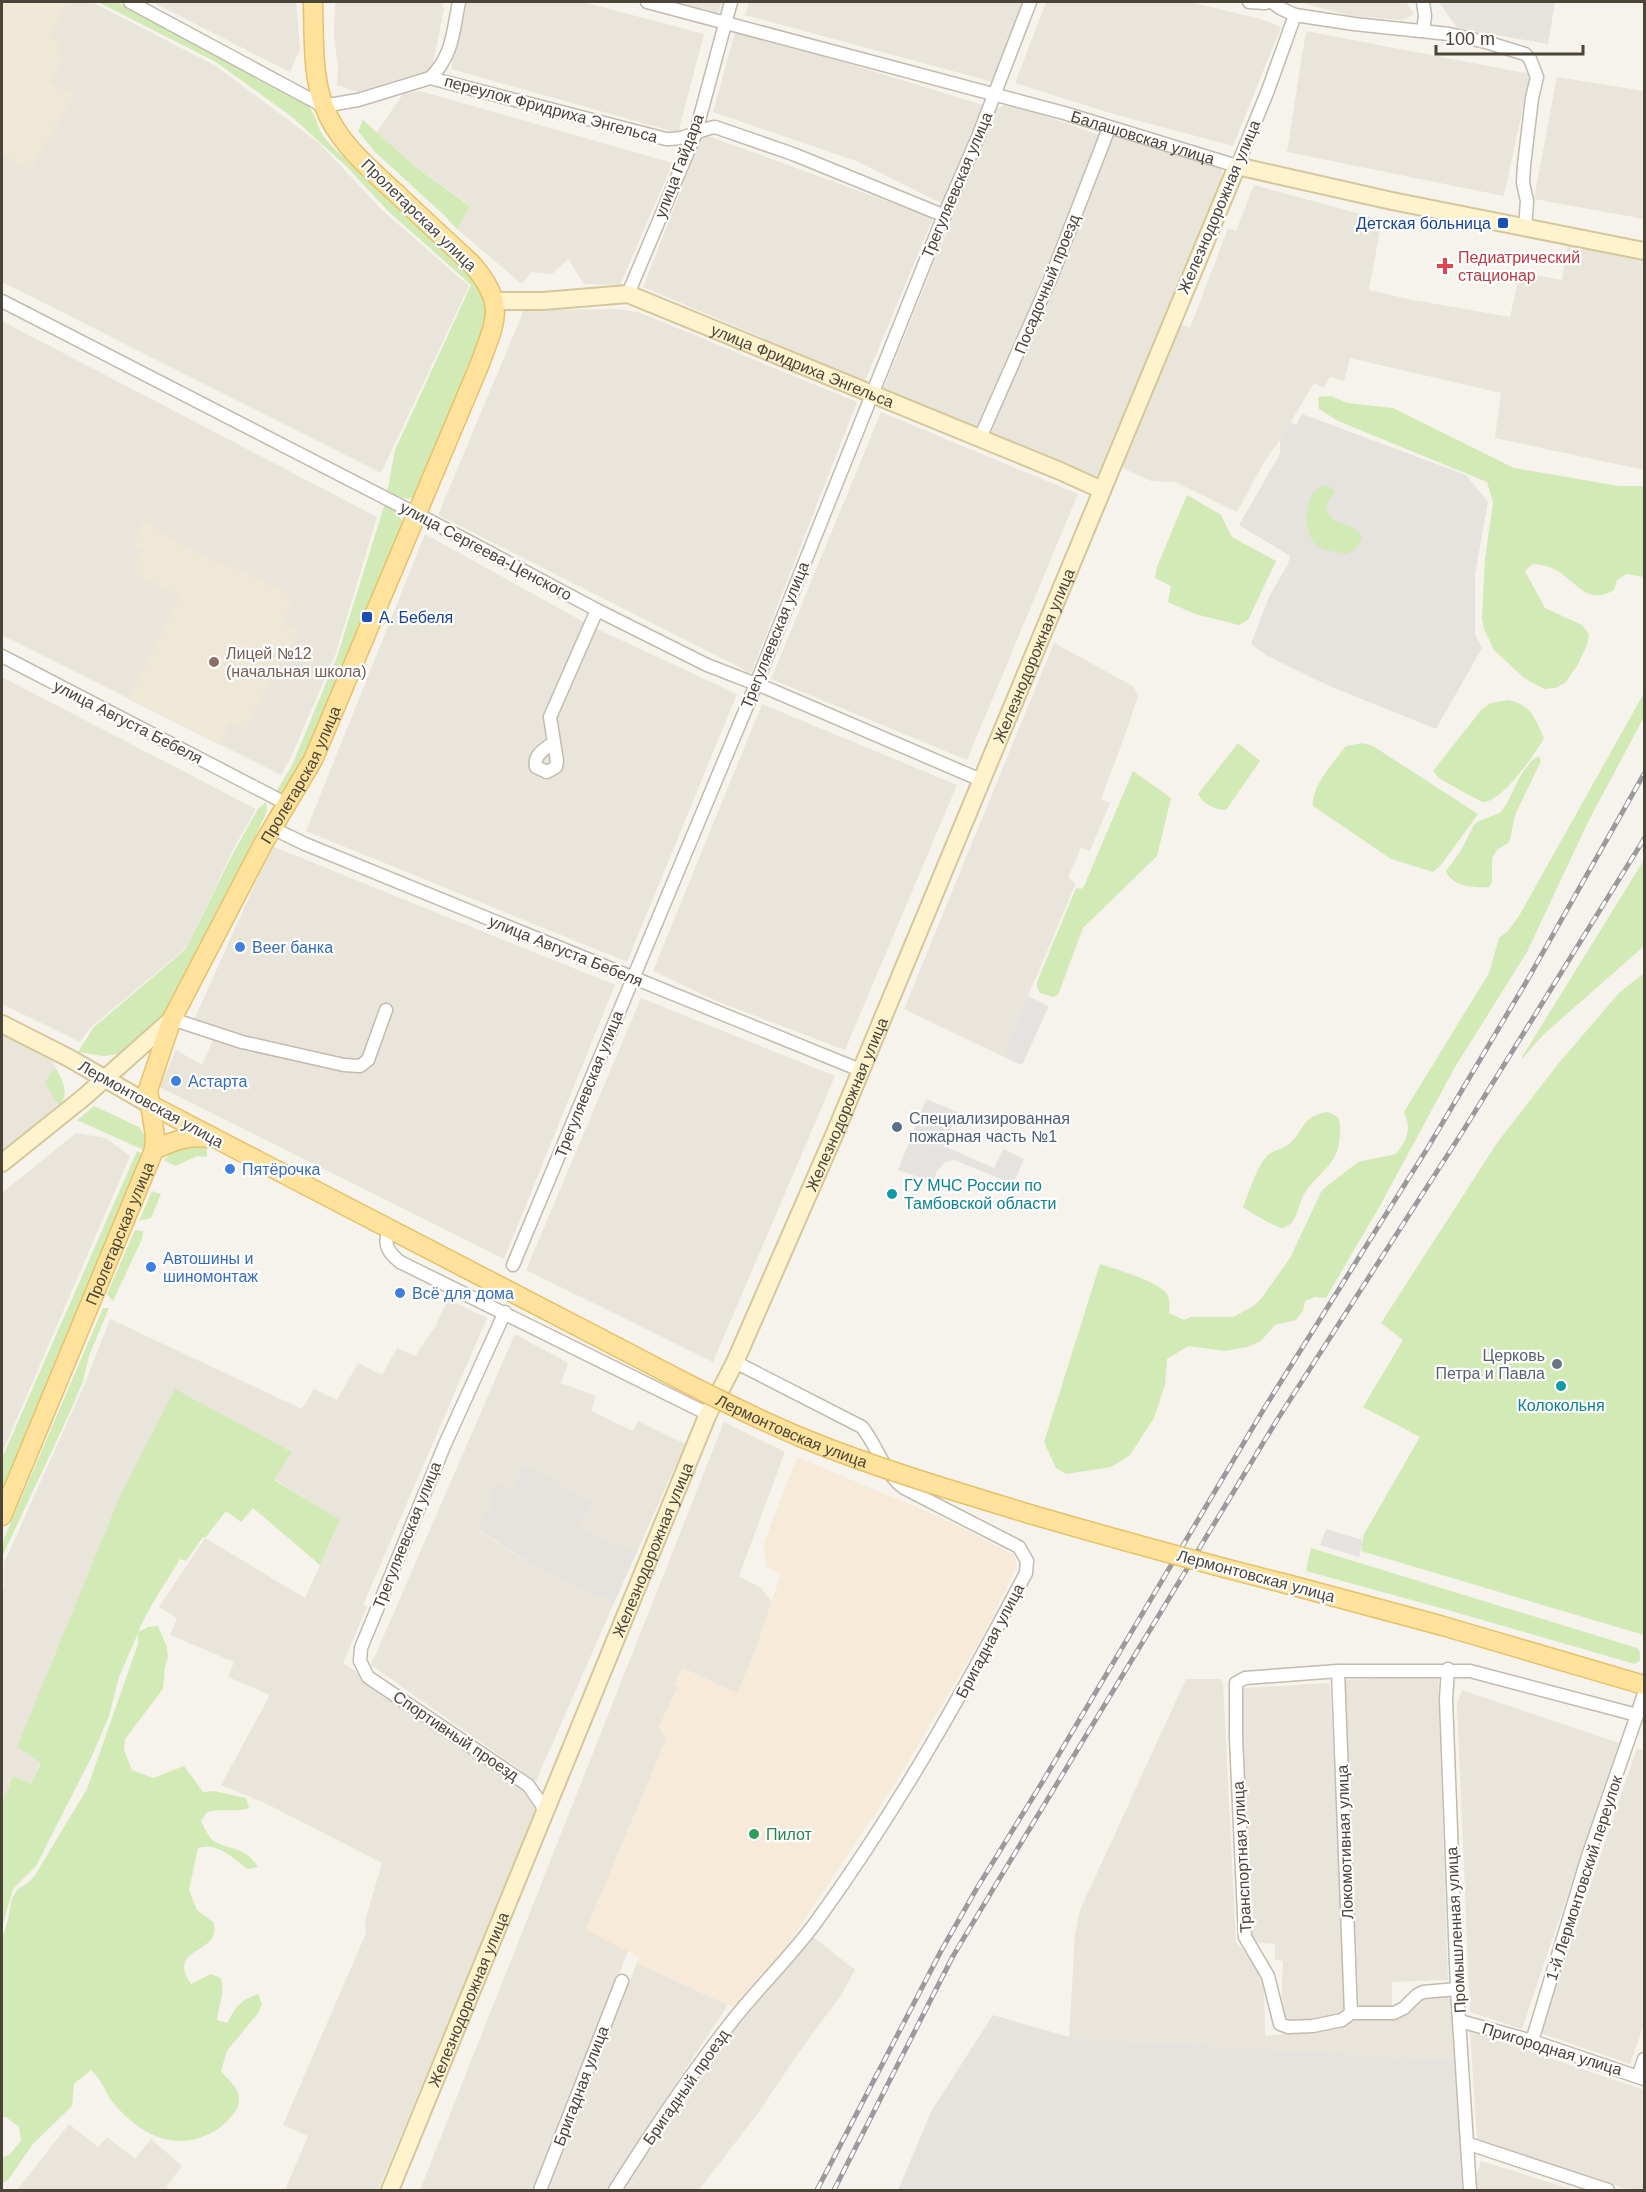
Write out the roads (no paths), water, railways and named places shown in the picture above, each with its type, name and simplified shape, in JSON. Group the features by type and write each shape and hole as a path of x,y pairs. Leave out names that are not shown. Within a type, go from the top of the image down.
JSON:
{"main road":[{"name":"Пролетарская улица","path":"2,1516 154,1150 156,1136 148,1090 172,1019 272,828 313,760 483,357 495,320 495,301 486,281 471,263 360,159 338,134 323,105 318,82 313,2"},
{"name":"Лермонтовская улица","path":"149,1104 730,1406 806,1439 965,1495 1443,1626 1644,1685"},
{"path":"154,1150 187,1137 215,1139"}],"street":[{"path":"130,2 323,105"},
{"path":"430,78 441,68 448,54 459,2"},
{"name":"Балашовская улица","path":"647,2 995,94 1237,166 1525,228 1644,251"},
{"name":"улица Гайдара","path":"628,294 695,135 731,2"},
{"name":"Трегуляевская улица","path":"513,1265 756,685 1030,2"},
{"path":"1249,2 1271,2 1295,15 1423,31 1486,42 1525,54 1530,59 1537,77 1532,98 1524,165 1523,183 1527,201 1525,228"},
{"path":"1423,2 1425,16 1423,31"},
{"name":"Железнодорожная улица","path":"390,2190 708,1414 735,1362 814,1184 1237,166 1267,93 1295,15"},
{"name":"переулок Фридриха Энгельса","path":"323,105 358,100 430,78 666,139 680,140 704,129 715,127 793,154 945,216"},
{"name":"Посадочный проезд","path":"980,438 1052,275 1109,128"},
{"name":"улица Фридриха Энгельса","path":"495,301 543,302 628,294 1102,490"},
{"name":"улица Сергеева-Ценского","path":"2,301 707,665 981,780"},
{"path":"554,742 550,717 597,610"},
{"name":"улица Августа Бебеля","path":"2,656 287,804"},
{"name":"улица Августа Бебеля","path":"272,828 305,844 632,979 861,1070"},
{"path":"2,1163 172,1019 242,1042 344,1065 360,1066 368,1060 386,1010"},
{"name":"Лермонтовская улица","path":"2,1023 149,1104"},
{"path":"389,1230 386,1242 388,1252 400,1262 708,1414"},
{"name":"Трегуляевская улица","path":"360,1661 361,1648 440,1455 505,1312"},
{"name":"Бригадная улица","path":"735,1362 862,1427 871,1438 893,1480 904,1488 1018,1547 1027,1561 1026,1573 975,1671 916,1773 815,1923 761,1987"},
{"name":"Спортивный проезд","path":"360,1661 368,1677 528,1785 542,1805 544,1817"},
{"name":"Промышленная улица","path":"1448,1670 1446,1699 1458,1989 1470,2190"},
{"path":"1338,1671 1470,1671 1637,1715"},
{"name":"Транспортная улица","path":"1338,1671 1239,1679 1236,1683 1236,1738 1245,1937 1268,1976 1280,2024 1288,2027 1313,2026 1342,2020 1351,2013"},
{"name":"Локомотивная улица","path":"1338,1671 1351,2013"},
{"name":"1-й Лермонтовский переулок","path":"1532,2041 1588,1856 1644,1693"},
{"path":"528,1785 544,1788 560,1778"},
{"name":"Бригадная улица","path":"540,2190 622,1981"},
{"name":"Бригадный проезд","path":"615,2190 673,2101 736,2016 761,1987"},
{"path":"1351,2013 1394,2013 1404,2008 1423,1992 1458,1989"},
{"name":"Пригородная улица","path":"1460,2021 1532,2041 1641,2078"},
{"path":"1641,2078 1644,2058"},
{"path":"1469,2144 1605,2190"}],"railway":[{"path":"817,2190 941,1951 977,1888 1265,1407 1427,1149 1525,984 1644,774"},
{"path":"834,2190 953,1956 1277,1420 1463,1131 1644,839"}],"place":[{"name":"Детская больница","path":"1503,223"},
{"name":"Педиатрический стационар","path":"1445,266"},
{"name":"А. Бебеля","path":"367,617"},
{"name":"Лицей №12 (начальная школа)","path":"214,662"},
{"name":"Beer банка","path":"240,947"},
{"name":"Астарта","path":"176,1081"},
{"name":"Специализированная пожарная часть №1","path":"897,1127"},
{"name":"Пятёрочка","path":"230,1169"},
{"name":"ГУ МЧС России по Тамбовской области","path":"892,1194"},
{"name":"Автошины и шиномонтаж","path":"151,1267"},
{"name":"Всё для дома","path":"400,1293"},
{"name":"Церковь Петра и Павла","path":"1557,1364"},
{"name":"Колокольня","path":"1561,1386"},
{"name":"Пилот","path":"754,1834"}]}
